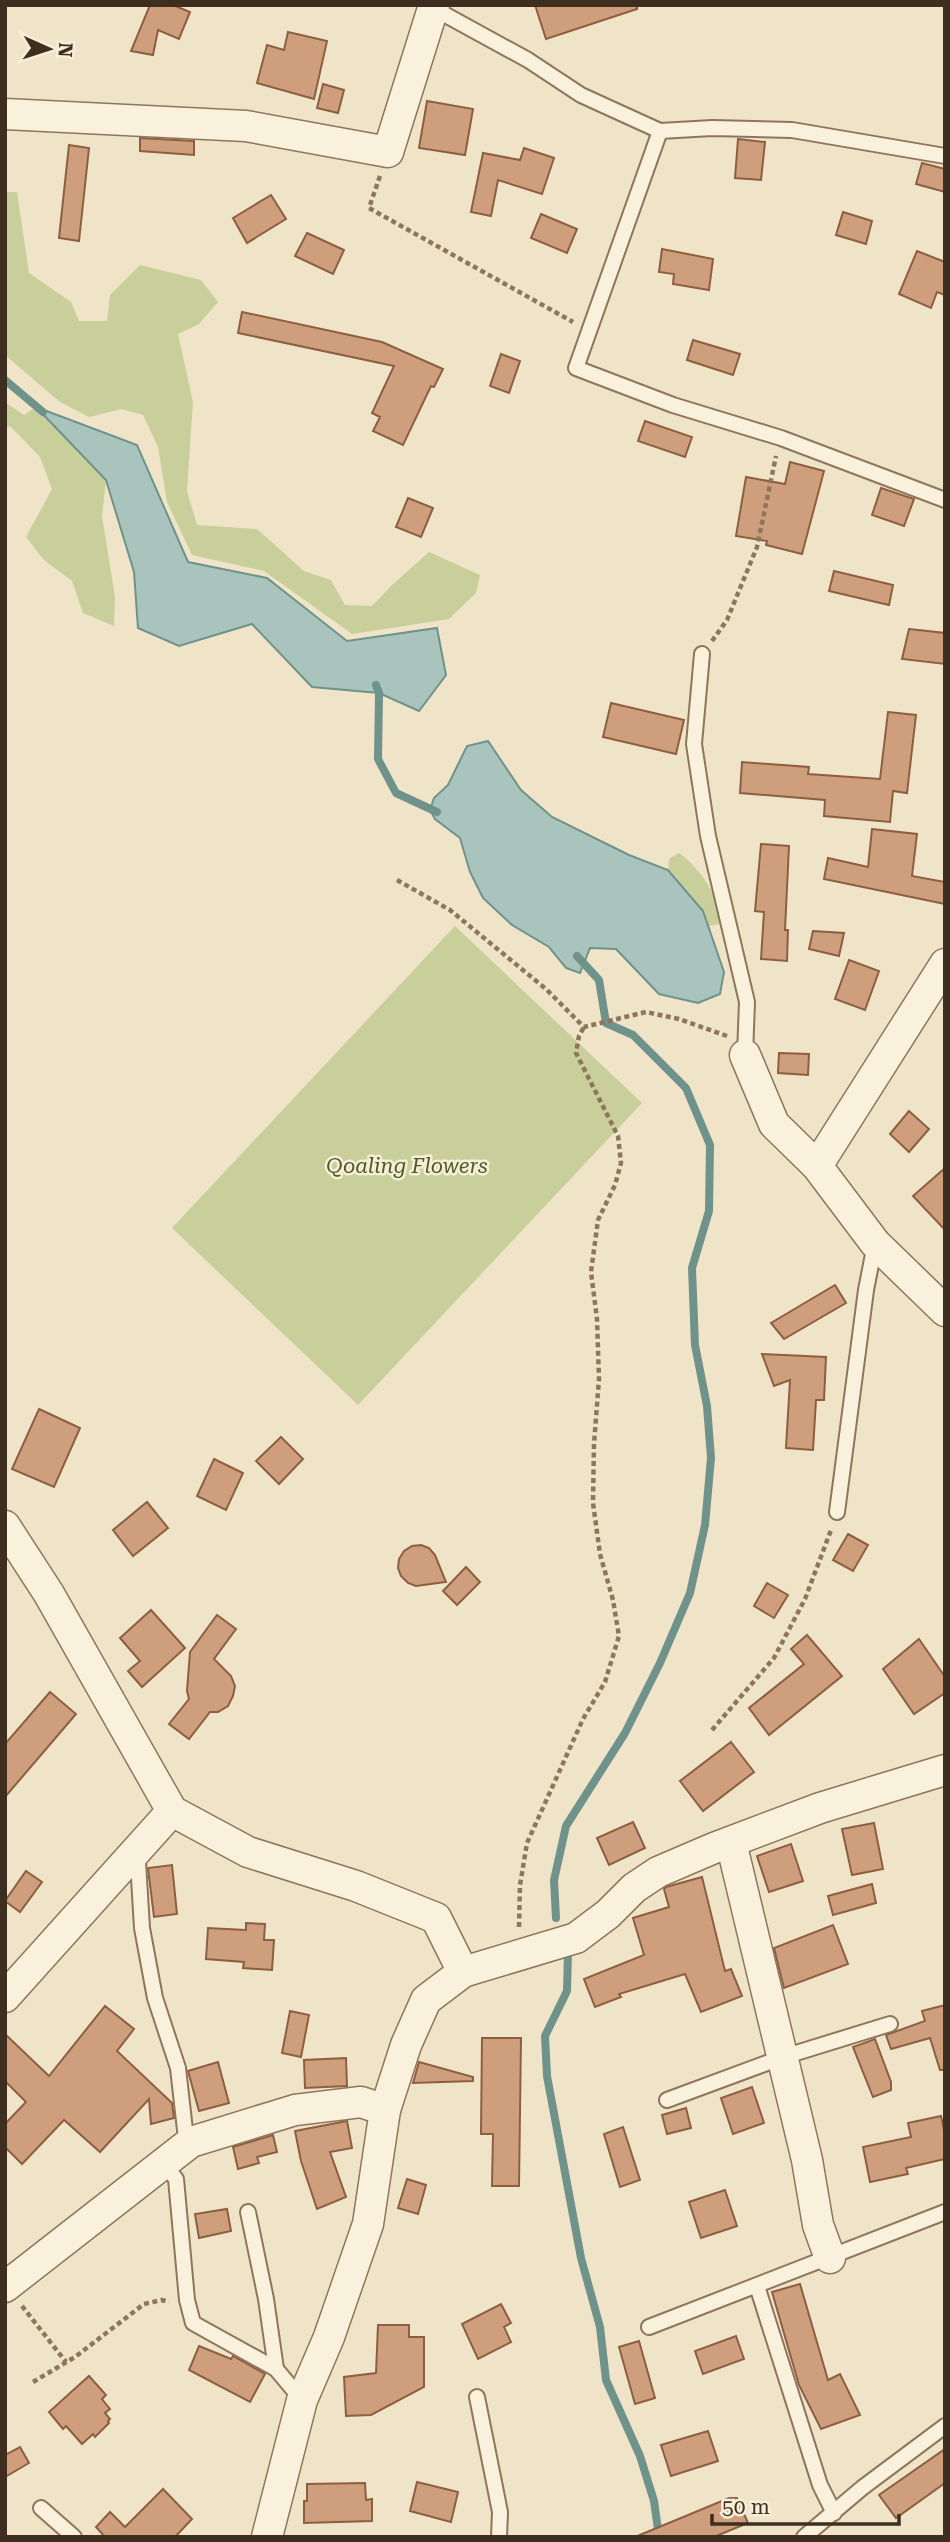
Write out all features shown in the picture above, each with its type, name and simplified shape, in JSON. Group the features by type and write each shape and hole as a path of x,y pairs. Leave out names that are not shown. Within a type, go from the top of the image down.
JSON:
{"street":[{"path":"5,114 246,126 388,152 434,7"},
{"path":"817,1166 945,964"},
{"path":"745,1055 774,1124 817,1166 875,1243 945,1311"},
{"path":"5,1527 49,1594 172,1811 248,1852 356,1886 436,1918 463,1972"},
{"path":"267,2537 302,2400 329,2337 368,2224 385,2110 406,2045 426,2000 463,1972 576,1938 608,1914 634,1888 658,1872 820,1808 945,1770"},
{"path":"5,1997 172,1811"},
{"path":"731,1842 807,2160 818,2225 830,2258"},
{"path":"6,2287 165,2165 191,2141 295,2110 361,2102 385,2110"}],"lane":[{"path":"434,7 528,60 581,95 660,131 712,128 792,130 945,156"},
{"path":"660,131 576,368 673,405 781,438 945,500"},
{"path":"702,654 694,744 708,836 747,1002 745,1055"},
{"path":"837,1513 866,1290 875,1243"},
{"path":"128,1862 138,1862 142,1928 155,1998 178,2068 185,2130 191,2141"},
{"path":"667,2100 783,2057 890,2024"},
{"path":"165,2165 176,2179 193,2323 276,2369 302,2400"},
{"path":"248,2212 266,2300 276,2369"},
{"path":"649,2327 945,2213"},
{"path":"757,2287 820,2485 834,2513"},
{"path":"477,2397 500,2512 499,2537"},
{"path":"804,2537 862,2488 945,2426"},
{"path":"41,2508 74,2537"}],"path":[{"path":"369,208 589,331"},
{"path":"702,654 727,620 757,547 781,438"},
{"path":"397,880 450,909 547,989 584,1027"},
{"path":"520,1956 520,1885 527,1843 583,1719 605,1682 619,1636 613,1600 600,1554 593,1503 599,1379 597,1319 591,1272 598,1220 615,1185 621,1163 618,1136 576,1053 579,1036 584,1027 646,1012 679,1019 727,1036 745,1055"},
{"path":"712,1730 774,1658 805,1599 837,1513"},
{"path":"6,2287 66,2362"},
{"path":"33,2382 66,2362 144,2304 162,2300 190,2309"}],"green space":[{"path":"5,192 17,192 29,273 71,302 79,321 107,321 110,295 140,265 201,280 218,302 199,324 178,334 193,402 187,491 197,525 257,529 304,571 331,580 345,605 372,606 429,552 480,575 476,593 449,619 352,634 264,571 192,555 167,502 158,447 143,415 122,409 89,417 60,402 5,355"},
{"path":"5,402 24,415 36,407 106,480 102,516 115,597 114,626 83,613 72,581 44,560 26,537 52,489 40,457 11,427 5,426"},
{"path":"679,853 708,884 720,914 720,924 708,926 703,911 668,870 669,859"},
{"name":"Qoaling Flowers","path":"455,926 642,1103 358,1405 172,1228"}],"water":[{"path":"36,407 137,445 188,562 267,578 347,641 437,628 446,675 419,711 379,693 312,687 252,624 179,646 138,628 134,572 106,480"},
{"path":"488,741 521,790 552,817 629,855 668,870 703,911 724,972 720,994 698,1003 659,994 616,949 590,948 580,973 566,968 549,947 512,925 483,898 470,872 460,838 435,819 430,810 434,798 448,785 467,746"}],"building":[{"path":"150,5 173,5 190,12 179,39 158,30 153,55 131,51"},
{"path":"535,5 637,5 637,9 546,39"},
{"path":"288,32 327,41 314,99 257,83 267,45 284,50"},
{"path":"323,84 344,90 338,113 317,108"},
{"path":"427,101 473,109 465,155 419,148"},
{"path":"140,138 194,141 194,155 140,151"},
{"path":"738,139 765,142 761,180 735,178"},
{"path":"69,145 89,148 79,241 59,238"},
{"path":"524,148 554,158 542,194 498,180 491,216 471,212 483,153 520,160"},
{"path":"922,163 945,169 945,192 916,184"},
{"path":"271,195 286,219 247,243 233,218"},
{"path":"843,212 872,221 866,244 836,235"},
{"path":"541,214 577,229 567,253 531,238"},
{"path":"307,233 344,250 333,274 295,256"},
{"path":"662,249 713,259 709,290 673,284 674,274 659,272"},
{"path":"917,251 945,262 945,295 937,292 931,308 899,294"},
{"path":"242,312 382,342 443,369 434,387 431,386 403,445 373,431 380,417 372,413 394,366 238,333"},
{"path":"693,340 740,354 733,375 687,360"},
{"path":"501,354 520,361 509,393 490,386"},
{"path":"645,421 692,437 685,457 638,441"},
{"path":"790,462 824,471 802,554 766,545 767,541 736,536 746,477 785,484"},
{"path":"881,488 914,499 904,526 872,515"},
{"path":"408,498 433,508 421,537 396,527"},
{"path":"834,571 893,585 889,605 829,591"},
{"path":"909,629 945,633 945,664 902,659"},
{"path":"611,703 684,720 676,754 603,737"},
{"path":"888,712 916,715 907,793 893,791 890,822 824,816 825,800 740,793 742,762 809,767 808,774 880,779"},
{"path":"872,829 917,834 912,876 945,882 945,904 824,879 828,858 868,867"},
{"path":"761,844 789,846 785,930 788,930 787,961 761,959 764,912 755,911"},
{"path":"813,931 844,933 839,956 809,949"},
{"path":"849,960 879,971 865,1010 835,999"},
{"path":"779,1053 809,1054 808,1075 778,1073"},
{"path":"909,1111 929,1129 909,1152 890,1134"},
{"path":"945,1168 945,1230 913,1196"},
{"path":"835,1285 846,1303 784,1339 771,1323"},
{"path":"762,1354 826,1357 824,1400 816,1400 813,1450 786,1448 790,1380 774,1386"},
{"path":"39,1409 80,1428 54,1487 12,1469"},
{"path":"281,1437 303,1459 279,1484 256,1461"},
{"path":"214,1459 243,1473 226,1510 197,1496"},
{"path":"147,1502 168,1528 133,1556 113,1530"},
{"path":"848,1534 868,1545 853,1571 833,1560"},
{"path":"421,1545 429,1548 435,1555 446,1582 416,1586 401,1576 399,1559 404,1551"},
{"path":"466,1567 480,1582 457,1605 443,1591"},
{"path":"767,1583 788,1595 774,1618 754,1606"},
{"path":"151,1610 185,1648 142,1687 128,1671 140,1661 120,1638"},
{"path":"217,1615 236,1629 214,1659 231,1676 235,1686 233,1696 228,1706 218,1712 210,1712 189,1739 169,1724 189,1699 187,1691 190,1652"},
{"path":"807,1635 842,1676 769,1735 749,1708 804,1664 791,1649"},
{"path":"919,1639 945,1677 945,1693 914,1714 883,1669"},
{"path":"50,1692 76,1714 5,1797 5,1744"},
{"path":"731,1742 754,1772 703,1811 680,1781"},
{"path":"633,1822 645,1848 609,1865 597,1838"},
{"path":"874,1823 883,1869 852,1875 842,1829"},
{"path":"791,1844 803,1881 769,1892 757,1856"},
{"path":"172,1865 177,1914 154,1917 148,1868"},
{"path":"26,1871 42,1882 20,1912 5,1901"},
{"path":"702,1877 725,1971 731,1969 742,1996 701,2012 685,1974 619,1994 621,1997 595,2007 584,1979 644,1955 633,1918 669,1907 664,1889 666,1887"},
{"path":"872,1884 876,1903 833,1915 828,1896"},
{"path":"246,1923 265,1924 264,1940 274,1940 272,1970 243,1968 244,1962 206,1959 208,1928 246,1930"},
{"path":"833,1925 848,1964 784,1988 774,1948"},
{"path":"945,2005 945,2070 940,2070 930,2038 891,2049 886,2035 925,2021 922,2011"},
{"path":"105,2006 134,2029 117,2051 172,2103 174,2118 151,2124 149,2099 100,2152 64,2120 22,2164 5,2147 5,2124 26,2102 5,2081 5,2034 49,2076"},
{"path":"290,2011 309,2015 301,2057 282,2053"},
{"path":"482,2038 521,2038 519,2186 492,2186 493,2134 481,2134"},
{"path":"875,2039 891,2082 891,2090 873,2097 853,2047"},
{"path":"346,2058 347,2086 305,2088 304,2060"},
{"path":"218,2062 229,2103 199,2111 188,2071"},
{"path":"419,2062 473,2077 473,2081 413,2083"},
{"path":"752,2087 764,2123 733,2134 721,2098"},
{"path":"686,2108 691,2128 667,2134 662,2115"},
{"path":"941,2116 945,2134 945,2159 906,2168 908,2174 870,2182 863,2147 911,2137 908,2123"},
{"path":"347,2121 352,2148 330,2152 346,2197 317,2209 301,2161 295,2131"},
{"path":"623,2127 640,2180 620,2187 604,2134"},
{"path":"273,2135 277,2152 257,2157 259,2163 238,2169 233,2147"},
{"path":"407,2179 426,2185 418,2214 398,2208"},
{"path":"725,2190 737,2226 701,2238 689,2202"},
{"path":"227,2209 231,2231 199,2238 195,2214"},
{"path":"800,2284 828,2380 840,2374 860,2415 821,2429 799,2385 772,2292"},
{"path":"501,2304 511,2323 504,2327 511,2342 478,2359 462,2324"},
{"path":"378,2325 409,2325 409,2337 424,2337 424,2387 371,2415 346,2416 344,2377 376,2373"},
{"path":"736,2336 744,2359 703,2374 695,2351"},
{"path":"639,2341 655,2398 635,2404 619,2347"},
{"path":"199,2346 231,2359 233,2356 265,2374 250,2402 189,2370"},
{"path":"89,2376 106,2395 102,2399 110,2409 105,2413 110,2419 95,2437 93,2434 82,2444 66,2426 63,2429 49,2412"},
{"path":"708,2431 718,2461 671,2476 661,2445"},
{"path":"20,2447 29,2463 5,2477 5,2455"},
{"path":"945,2449 945,2483 896,2518 879,2495"},
{"path":"417,2482 458,2492 451,2522 410,2511"},
{"path":"365,2483 366,2500 372,2499 372,2521 304,2523 307,2484"},
{"path":"163,2489 192,2519 175,2537 105,2537 96,2527 110,2512 125,2527"},
{"path":"729,2498 737,2498 748,2523 714,2537 635,2537"}],"waterway":[{"path":"5,380 43,412"},
{"path":"376,685 379,693 378,759 396,793 437,812"},
{"path":"556,1918 554,1880 566,1826 625,1733 660,1663 690,1593 705,1525 711,1458 707,1406 695,1345 692,1268 709,1211 710,1145 686,1088 633,1035 606,1023 599,980 577,956"},
{"path":"568,1953 567,1991 545,2036 547,2076 581,2258 600,2327 606,2380 640,2456 654,2501 659,2537"}]}
